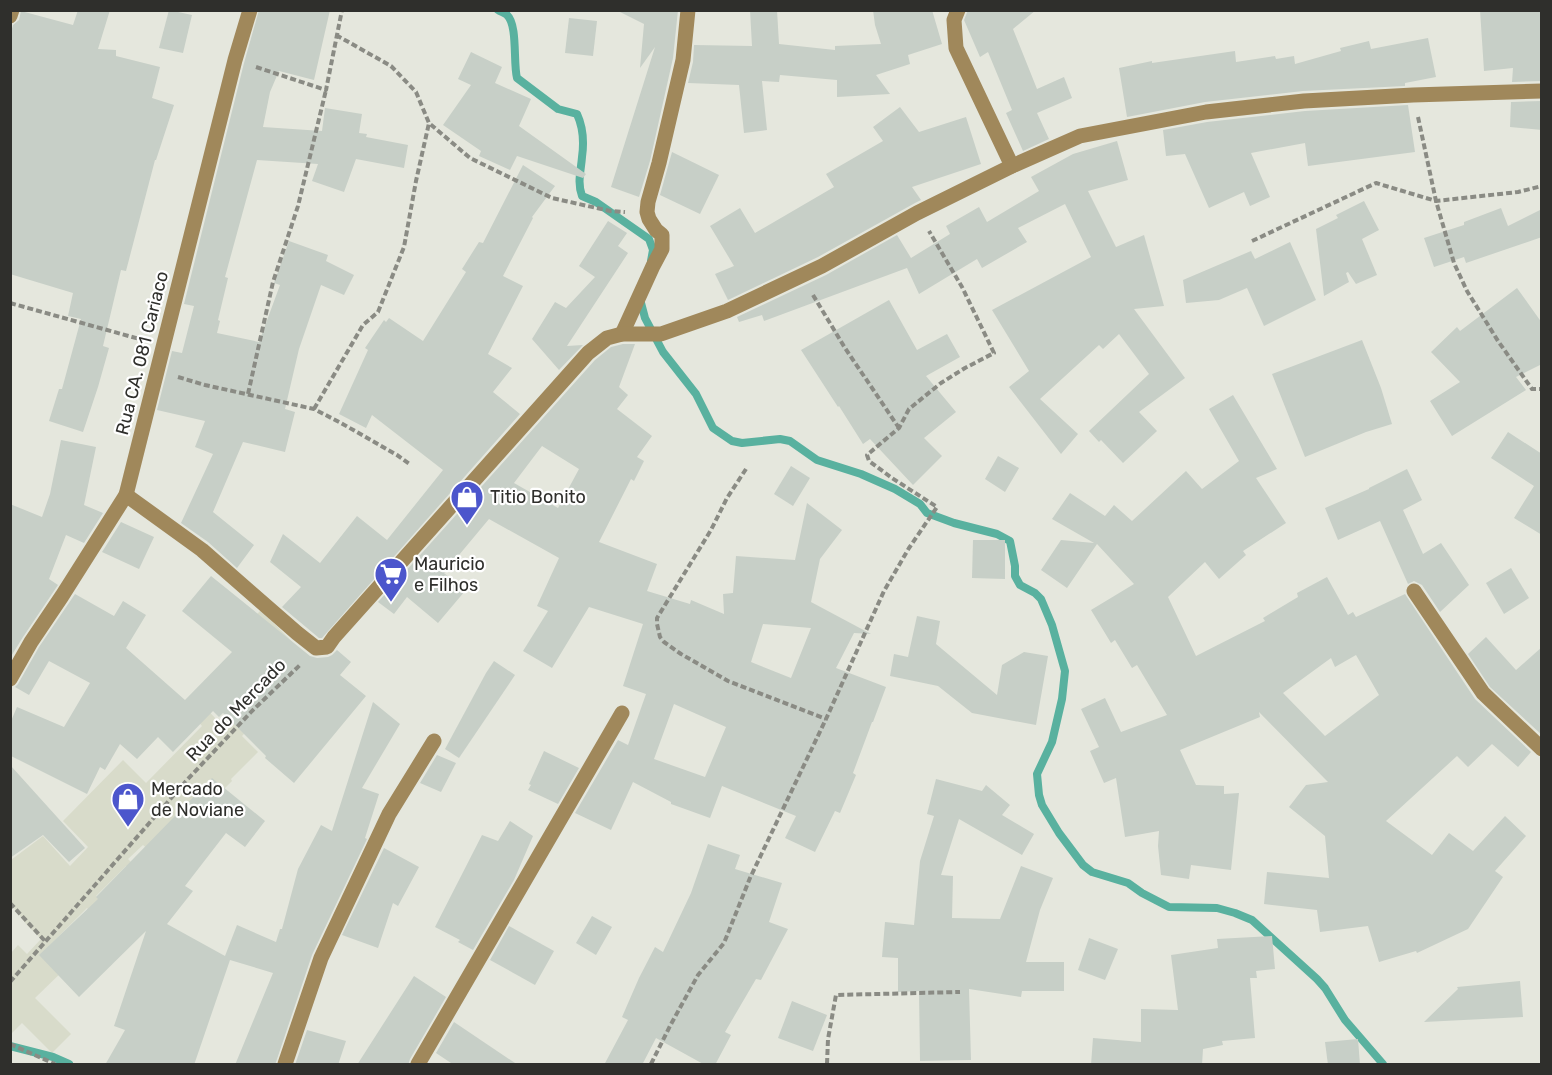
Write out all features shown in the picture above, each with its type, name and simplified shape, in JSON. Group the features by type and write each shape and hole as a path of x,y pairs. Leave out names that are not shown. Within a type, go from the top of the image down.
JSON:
{"street":[{"path":"10,16 12,10"},
{"name":"Rua CA. 081 Cariaco","path":"10,679 31,642 126,495 235,60 250,10"},
{"path":"622,334 662,249 662,235 652,225 647,212 648,202 683,60 688,10"},
{"path":"958,10 954,20 956,48 1012,166"},
{"path":"126,495 202,550 316,648 327,647 588,353 607,338 622,334 661,334 727,311 802,276 917,213 1012,166 1080,136 1194,114 1304,101 1542,91"},
{"path":"1414,591 1483,693 1542,749"},
{"path":"418,1065 622,713"},
{"path":"285,1065 321,958 389,814 434,741"}],"path":[{"path":"248,394 273,282 298,206 326,90 342,10"},
{"path":"336,35 391,66 416,92 429,123 470,158 552,198 610,211 647,212"},
{"path":"235,60 326,90"},
{"path":"1413,95 1436,201 1454,263 1467,291 1497,341 1532,389 1542,389"},
{"path":"314,409 363,324 378,312 404,247 429,123"},
{"path":"1252,241 1376,183 1436,201 1518,192 1542,186"},
{"path":"651,1065 698,975 724,944 750,878 884,591 909,548 937,507 892,478 867,458 867,454 899,428 909,409 941,383 994,353 956,277 917,213"},
{"path":"802,276 826,318 899,428"},
{"path":"10,303 164,346"},
{"path":"158,370 205,385 314,409 411,465"},
{"path":"746,469 657,618 660,637 681,654 728,681 826,719"},
{"name":"Rua do Mercado","path":"10,982 187,780 316,648"},
{"path":"10,903 45,941"},
{"path":"827,1065 828,1040 836,995 960,992"},
{"path":"10,1044 55,1065"}],"shaded area":[{"name":"Mercado de Noviane","path":"261,610 313,663 242,736 258,752 231,779 232,781 159,858 143,845 128,859 144,876 126,866 96,896 108,909 98,919 87,908 49,946 68,966 35,998 71,1034 52,1053 22,1023 12,1033 11,953 18,945 27,954 41,939 11,904 11,860 43,836 70,866 88,847 63,821 123,760 146,783 202,726 187,709 197,699 218,721 245,695 255,690 248,623"}],"building":[{"path":"78,10 110,10 98,49 116,50 116,56 160,67 152,98 174,105 155,160 126,271 121,270 103,346 109,348 83,432 49,421 59,389 62,389 81,319 68,316 73,293 10,274 10,36 21,11 73,25"},
{"path":"169,10 192,15 183,53 159,48"},
{"path":"259,10 330,10 314,80 279,71 270,92 263,127 322,131 325,108 362,114 359,133 367,134 366,137 408,145 404,168 356,159 344,192 312,181 318,164 257,160 225,277 228,278 217,333 259,342 280,285 274,283 289,241 328,255 326,261 354,275 344,295 321,285 299,349 285,409 295,412 285,452 243,442 213,512 254,545 237,568 208,542 181,523 213,454 195,447 205,421 157,410 172,351 182,353 194,306 184,304"},
{"path":"616,10 678,10 673,58 650,161 639,197 611,187 655,47 640,68 644,24"},
{"path":"750,10 777,10 779,44 835,50 835,46 881,44 873,10 932,10 942,44 908,55 910,64 876,75 890,94 837,97 837,80 780,75 779,82 762,81 767,130 744,133 739,85 688,83 694,45 752,46"},
{"path":"968,10 1036,10 1013,29 1037,89 1064,77 1072,98 1037,113 1049,139 1023,151 1006,113 1012,110 988,52 980,57 964,20"},
{"path":"1480,10 1542,10 1542,81 1512,82 1513,68 1484,71"},
{"path":"569,18 597,21 593,56 565,53"},
{"path":"1428,38 1436,77 1405,83 1405,86 1303,91 1205,102 1127,117 1119,68 1152,61 1152,63 1235,51 1236,62 1275,56 1276,59 1294,56 1295,64 1341,51 1340,48 1369,41 1371,49"},
{"path":"471,52 502,67 495,83 531,99 519,126 586,174 583,178 517,156 510,170 479,156 481,151 443,125 471,85 458,79"},
{"path":"1542,101 1542,130 1510,127 1511,102"},
{"path":"1408,105 1415,152 1308,166 1305,143 1251,153 1270,197 1250,206 1244,192 1209,208 1185,154 1166,156 1163,130 1207,122 1305,111"},
{"path":"900,107 919,132 966,117 981,164 912,187 921,200 818,257 728,300 715,274 734,266 710,226 740,208 755,233 834,187 826,174 883,141 873,127"},
{"path":"1117,141 1128,180 1088,191 1116,247 1144,235 1164,306 1134,309 1185,378 1139,412 1157,431 1123,463 1089,431 1149,374 1119,334 1103,349 1099,345 1040,399 1078,434 1061,454 1009,387 1029,371 992,310 1091,257 1065,204 1018,228 1027,242 982,268 977,259 919,294 907,268 764,321 762,315 739,322 737,317 826,275 897,235 911,258 950,234 946,226 979,207 987,222 1039,191 1031,177 1073,154"},
{"path":"672,152 719,175 700,214 660,195"},
{"path":"523,165 555,186 532,217 503,276 523,286 488,354 512,368 493,392 520,414 322,638 319,638 282,607 301,587 270,562 283,534 320,563 357,516 387,540 443,470 372,415 366,428 339,414 368,350 365,348 384,320 386,322 389,318 423,341 466,272 462,269 479,242 483,243"},
{"path":"1364,201 1379,230 1362,239 1377,275 1356,284 1348,272 1346,273 1349,282 1324,296 1316,229 1338,218 1336,215"},
{"path":"1501,208 1508,226 1542,209 1542,237 1466,263 1464,257 1434,267 1424,238 1464,225 1464,222"},
{"path":"608,221 627,233 618,246 628,253 567,346 583,345 559,370 532,339 555,302 566,308 595,277 579,266"},
{"path":"1290,242 1316,300 1264,326 1247,288 1219,300 1186,303 1183,280 1251,251 1255,259"},
{"path":"1517,288 1542,323 1542,364 1516,377 1526,390 1452,436 1430,401 1460,382 1431,352 1457,327 1460,331"},
{"path":"889,300 917,350 947,334 960,357 926,376 956,412 924,438 942,456 913,485 870,439 863,444 801,350"},
{"path":"1362,340 1392,424 1305,457 1272,374"},
{"path":"635,344 619,387 628,395 617,409 652,436 637,457 644,461 634,481 631,479 599,542 657,564 647,591 690,604 691,600 724,614 723,594 733,593 736,556 795,560 807,503 842,530 820,559 811,602 871,634 854,633 836,668 886,687 853,773 856,775 840,813 835,811 815,852 785,838 796,816 722,786 710,818 671,804 633,782 611,830 575,813 618,740 628,745 646,694 623,686 643,624 589,607 552,668 523,651 548,611 537,606 559,558 489,519 444,573 465,591 438,623 407,597 394,614 378,602 595,360 611,347","holes":["542,446 579,469 558,508 514,483","763,624 811,628 791,678 751,662","674,704 726,727 705,777 654,759"]},
{"path":"1233,395 1277,469 1256,478 1286,523 1243,551 1246,555 1219,579 1205,562 1168,597 1196,656 1265,621 1263,618 1298,597 1297,593 1327,577 1348,615 1353,612 1356,617 1405,594 1475,699 1531,752 1518,767 1492,744 1468,767 1457,756 1386,821 1432,855 1449,833 1473,851 1505,816 1526,836 1495,871 1503,877 1468,929 1417,953 1416,951 1379,962 1368,926 1320,932 1317,910 1264,904 1267,872 1329,878 1325,836 1289,807 1306,785 1328,782 1259,712 1260,717 1180,750 1196,785 1224,786 1224,794 1239,793 1231,870 1191,865 1189,879 1161,875 1159,831 1125,837 1116,778 1104,783 1090,751 1099,747 1081,709 1105,698 1121,732 1167,715 1137,665 1132,668 1115,640 1111,643 1091,610 1134,584 1097,544 1067,588 1041,570 1061,540 1094,543 1052,519 1070,493 1105,516 1114,505 1132,521 1186,471 1202,489 1239,461 1209,409","holes":["1356,655 1379,695 1325,736 1283,693 1331,658 1335,667"]},
{"path":"1508,432 1542,454 1542,535 1514,518 1534,486 1491,458"},
{"path":"61,440 96,447 84,505 103,513 84,543 66,535 49,579 58,585 10,658 10,504 42,517 50,494"},
{"path":"998,456 1019,468 1005,492 985,479"},
{"path":"791,466 810,478 793,506 774,494"},
{"path":"1407,469 1422,500 1403,510 1423,554 1441,543 1469,585 1440,612 1422,585 1414,581 1408,584 1380,521 1338,540 1325,508"},
{"path":"121,522 154,537 139,569 102,552"},
{"path":"973,540 1005,540 1005,579 972,578"},
{"path":"1511,568 1529,598 1504,614 1486,583"},
{"path":"211,576 310,656 328,657 337,650 351,662 340,675 366,696 294,783 265,758 266,756 223,713 219,717 213,711 173,752 158,737 137,759 120,744 105,770 100,767 87,794 11,756 11,721 17,707 64,727 90,683 49,661 29,695 15,687 75,594 114,616 123,601 146,615 126,648 185,700 232,652 182,611"},
{"path":"917,616 940,621 936,644 997,695 1002,665 1024,652 1048,656 1036,725 972,713 938,686 890,676 894,654 908,657"},
{"path":"1486,637 1516,670 1542,647 1542,735 1490,687 1468,654"},
{"path":"494,661 515,675 459,758 445,749"},
{"path":"373,702 400,724 362,788 379,794 365,838 367,839 312,955 275,1065 235,1065 273,973 230,960 194,1065 105,1065 125,1030 114,1026 146,931 79,997 39,955 98,899 96,897 212,778 265,821 245,847 226,833 185,886 193,891 167,924 225,956 237,925 276,942 280,929 282,929 298,869 321,825 332,831"},
{"path":"544,751 579,768 558,804 528,790"},
{"path":"437,755 456,763 441,792 420,783"},
{"path":"11,766 85,848 69,862 43,835 10,858"},
{"path":"936,779 982,791 986,785 1010,805 1002,815 1034,834 1022,855 959,819 941,875 953,876 952,918 1000,919 1021,866 1053,878 1040,910 1026,962 1064,962 1064,991 1022,991 1021,997 969,989 971,1060 920,1061 919,991 898,992 898,958 882,957 885,922 914,925 920,861 934,816 927,814"},
{"path":"510,821 533,836 514,880 473,950 458,942 460,940 435,927 482,835 498,841"},
{"path":"708,844 740,855 735,869 782,883 769,922 788,929 761,980 756,979 725,1032 731,1035 715,1065 705,1065 656,1038 642,1065 604,1065 628,1020 622,1017 639,978 655,947 663,952 691,893"},
{"path":"384,848 419,867 398,906 393,903 378,948 342,935"},
{"path":"592,916 612,927 596,955 576,943"},
{"path":"509,926 554,951 535,985 490,960"},
{"path":"1272,936 1275,969 1256,971 1257,978 1250,978 1255,1038 1222,1041 1223,1045 1203,1049 1202,1065 1091,1065 1093,1038 1141,1042 1141,1009 1178,1010 1171,955 1218,948 1217,939"},
{"path":"1089,938 1118,949 1105,980 1078,970"},
{"path":"414,976 446,997 408,1065 357,1065"},
{"path":"1520,981 1523,1017 1424,1022 1458,989 1457,987"},
{"path":"792,1001 827,1015 813,1051 778,1038"},
{"path":"454,1022 518,1065 454,1065 436,1053"},
{"path":"307,1030 346,1041 338,1065 295,1065"},
{"path":"1358,1039 1360,1065 1328,1065 1325,1042"}],"waterway":[{"path":"498,10 507,15 513,27 517,78 558,109 577,114 583,141 580,181 582,196 596,202 649,239 653,250 651,261"},
{"path":"640,299 645,318 663,352 696,394 713,428 732,441 742,443 780,439 790,441 817,460 861,474 895,489 920,504 927,513 954,523 997,534 1010,541 1015,576 1020,585 1041,599 1052,625 1065,671 1062,699 1052,742 1037,774 1042,805 1059,833 1083,865 1092,872 1128,883 1169,907 1217,908 1252,920 1317,979 1345,1020 1383,1064"},
{"path":"10,1046 53,1057 69,1064"}],"place":[{"name":"Titio Bonito","path":"467,526"},
{"name":"Mauricio e Filhos","path":"391,603"},
{"name":"Mercado de Noviane","path":"128,828"}]}
